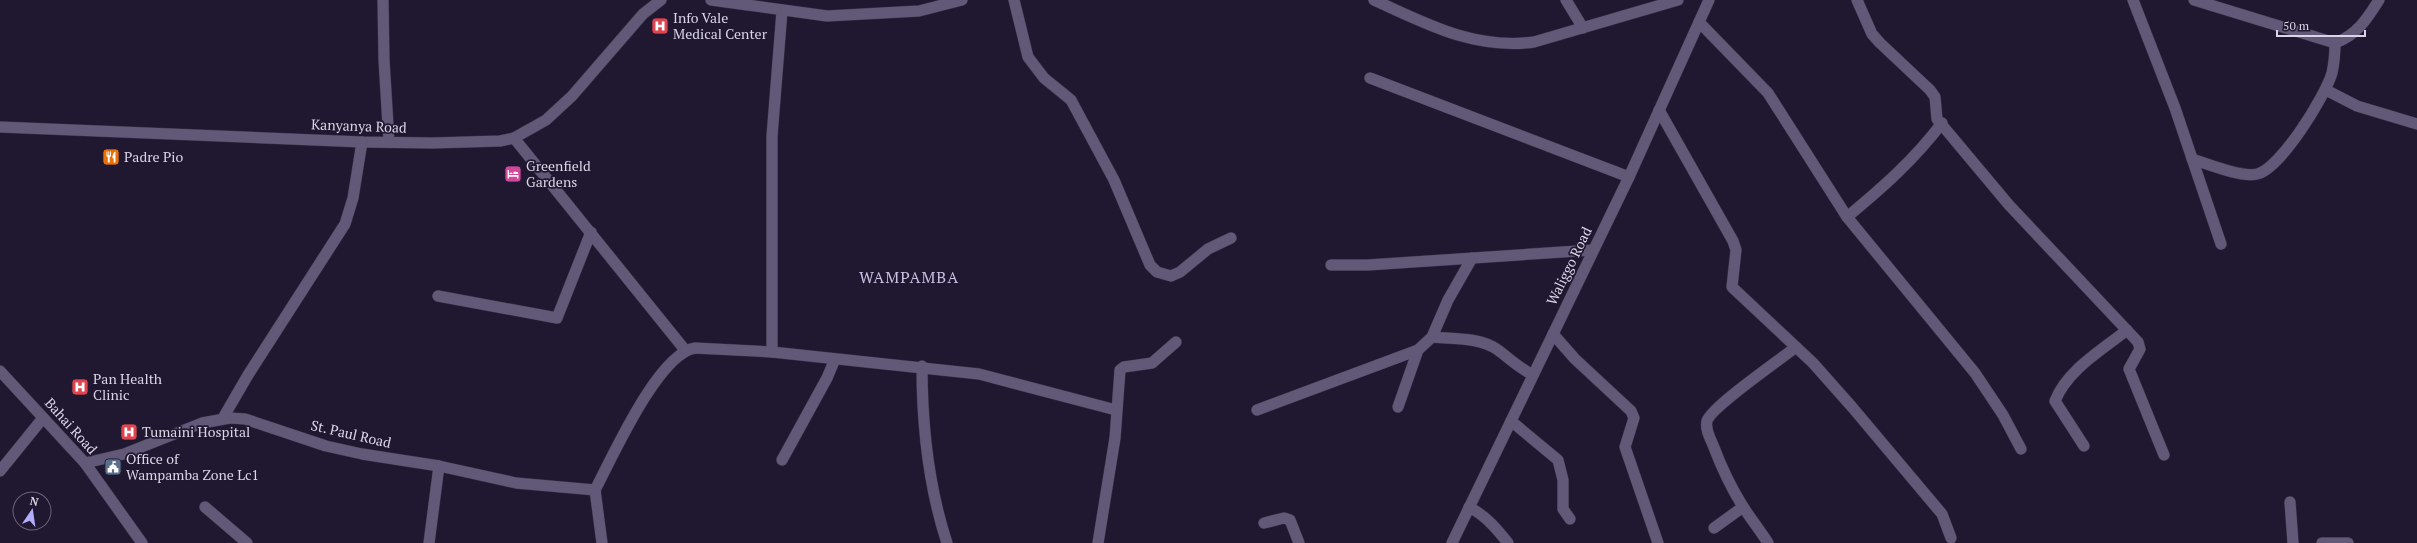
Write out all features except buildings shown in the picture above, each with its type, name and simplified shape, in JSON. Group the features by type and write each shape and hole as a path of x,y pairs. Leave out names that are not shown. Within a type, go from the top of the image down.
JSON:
{"street":[{"path":"383,0 384,60 389,142"},
{"name":"Kanyanya Road","path":"0,127 362,142 485,143 514,138 546,120 572,96 644,14 661,0"},
{"path":"711,0 827,16 892,14 919,11 962,0"},
{"path":"1014,0 1028,57 1044,78 1071,100 1114,180 1150,265 1157,272 1171,276 1180,272 1208,249 1231,238"},
{"path":"1374,0 1459,36 1496,44 1534,42 1678,0"},
{"path":"1566,0 1583,28"},
{"name":"Waliggo Road","path":"1452,543 1629,177 1709,0"},
{"path":"1857,0 1872,34 1933,94 1936,114 1942,123 2009,205 2138,342 2140,349 2129,369 2164,455"},
{"path":"2133,0 2175,108 2221,244"},
{"path":"2194,0 2335,43 2348,38 2361,27 2380,0"},
{"path":"772,352 772,136 782,11"},
{"path":"1699,22 1768,93 1847,217 1984,385 2003,415 2021,450"},
{"path":"2192,159 2244,174 2256,175 2268,171 2311,115 2326,90 2332,73 2335,43"},
{"path":"1370,78 1629,177"},
{"path":"2326,90 2357,106 2417,124"},
{"path":"1659,110 1733,241 1736,250 1732,287 1796,347 1852,407 1942,514 1951,538"},
{"path":"1847,217 1893,179 1921,151 1942,123"},
{"path":"514,138 685,350"},
{"path":"224,418 248,375 345,224 353,198 362,142"},
{"path":"438,296 557,318 591,232"},
{"path":"1331,265 1368,266 1593,250"},
{"path":"1257,410 1418,350 1432,337 1448,300 1472,258"},
{"path":"2084,446 2055,401 2058,393 2078,368 2127,330"},
{"path":"1553,334 1575,359 1631,411 1634,418 1626,448 1658,543"},
{"path":"1432,337 1476,341 1487,344 1498,350 1516,366 1533,375"},
{"path":"1098,543 1115,438 1120,370 1124,367 1152,363 1176,342"},
{"path":"1768,543 1753,518 1743,507 1724,472 1707,429 1707,420 1712,413 1747,384 1796,347"},
{"path":"602,543 595,490 648,392 669,364 685,350 695,348 772,352 922,366 979,374 1116,410"},
{"path":"1398,407 1418,350"},
{"path":"782,460 828,378 836,359"},
{"path":"922,366 926,457 936,509 947,543"},
{"name":"Bahai Road","path":"1,374 85,463 142,543"},
{"path":"0,471 43,418"},
{"name":"St. Paul Road","path":"85,463 124,454 202,423 224,418 245,419 326,446 439,466 516,482 595,490"},
{"path":"1511,421 1558,460 1563,480 1563,509 1570,519"},
{"path":"429,543 439,466"},
{"path":"2290,502 2293,543"},
{"path":"1469,507 1482,514 1493,524 1508,543"},
{"path":"1714,528 1743,507"},
{"path":"205,508 247,543"},
{"path":"1264,523 1284,518 1290,520 1300,543"},
{"path":"2322,543 2331,541 2348,543"}],"place":[{"name":"Info Vale Medical Center","path":"660,26"},
{"name":"Padre Pio","path":"111,157"},
{"name":"Greenfield Gardens","path":"513,174"},
{"name":"Pan Health Clinic","path":"80,387"},
{"name":"Tumaini Hospital","path":"129,432"},
{"name":"Office of Wampamba Zone Lc1","path":"113,467"}],"district":[{"name":"WAMPAMBA","path":"909,277"}]}
